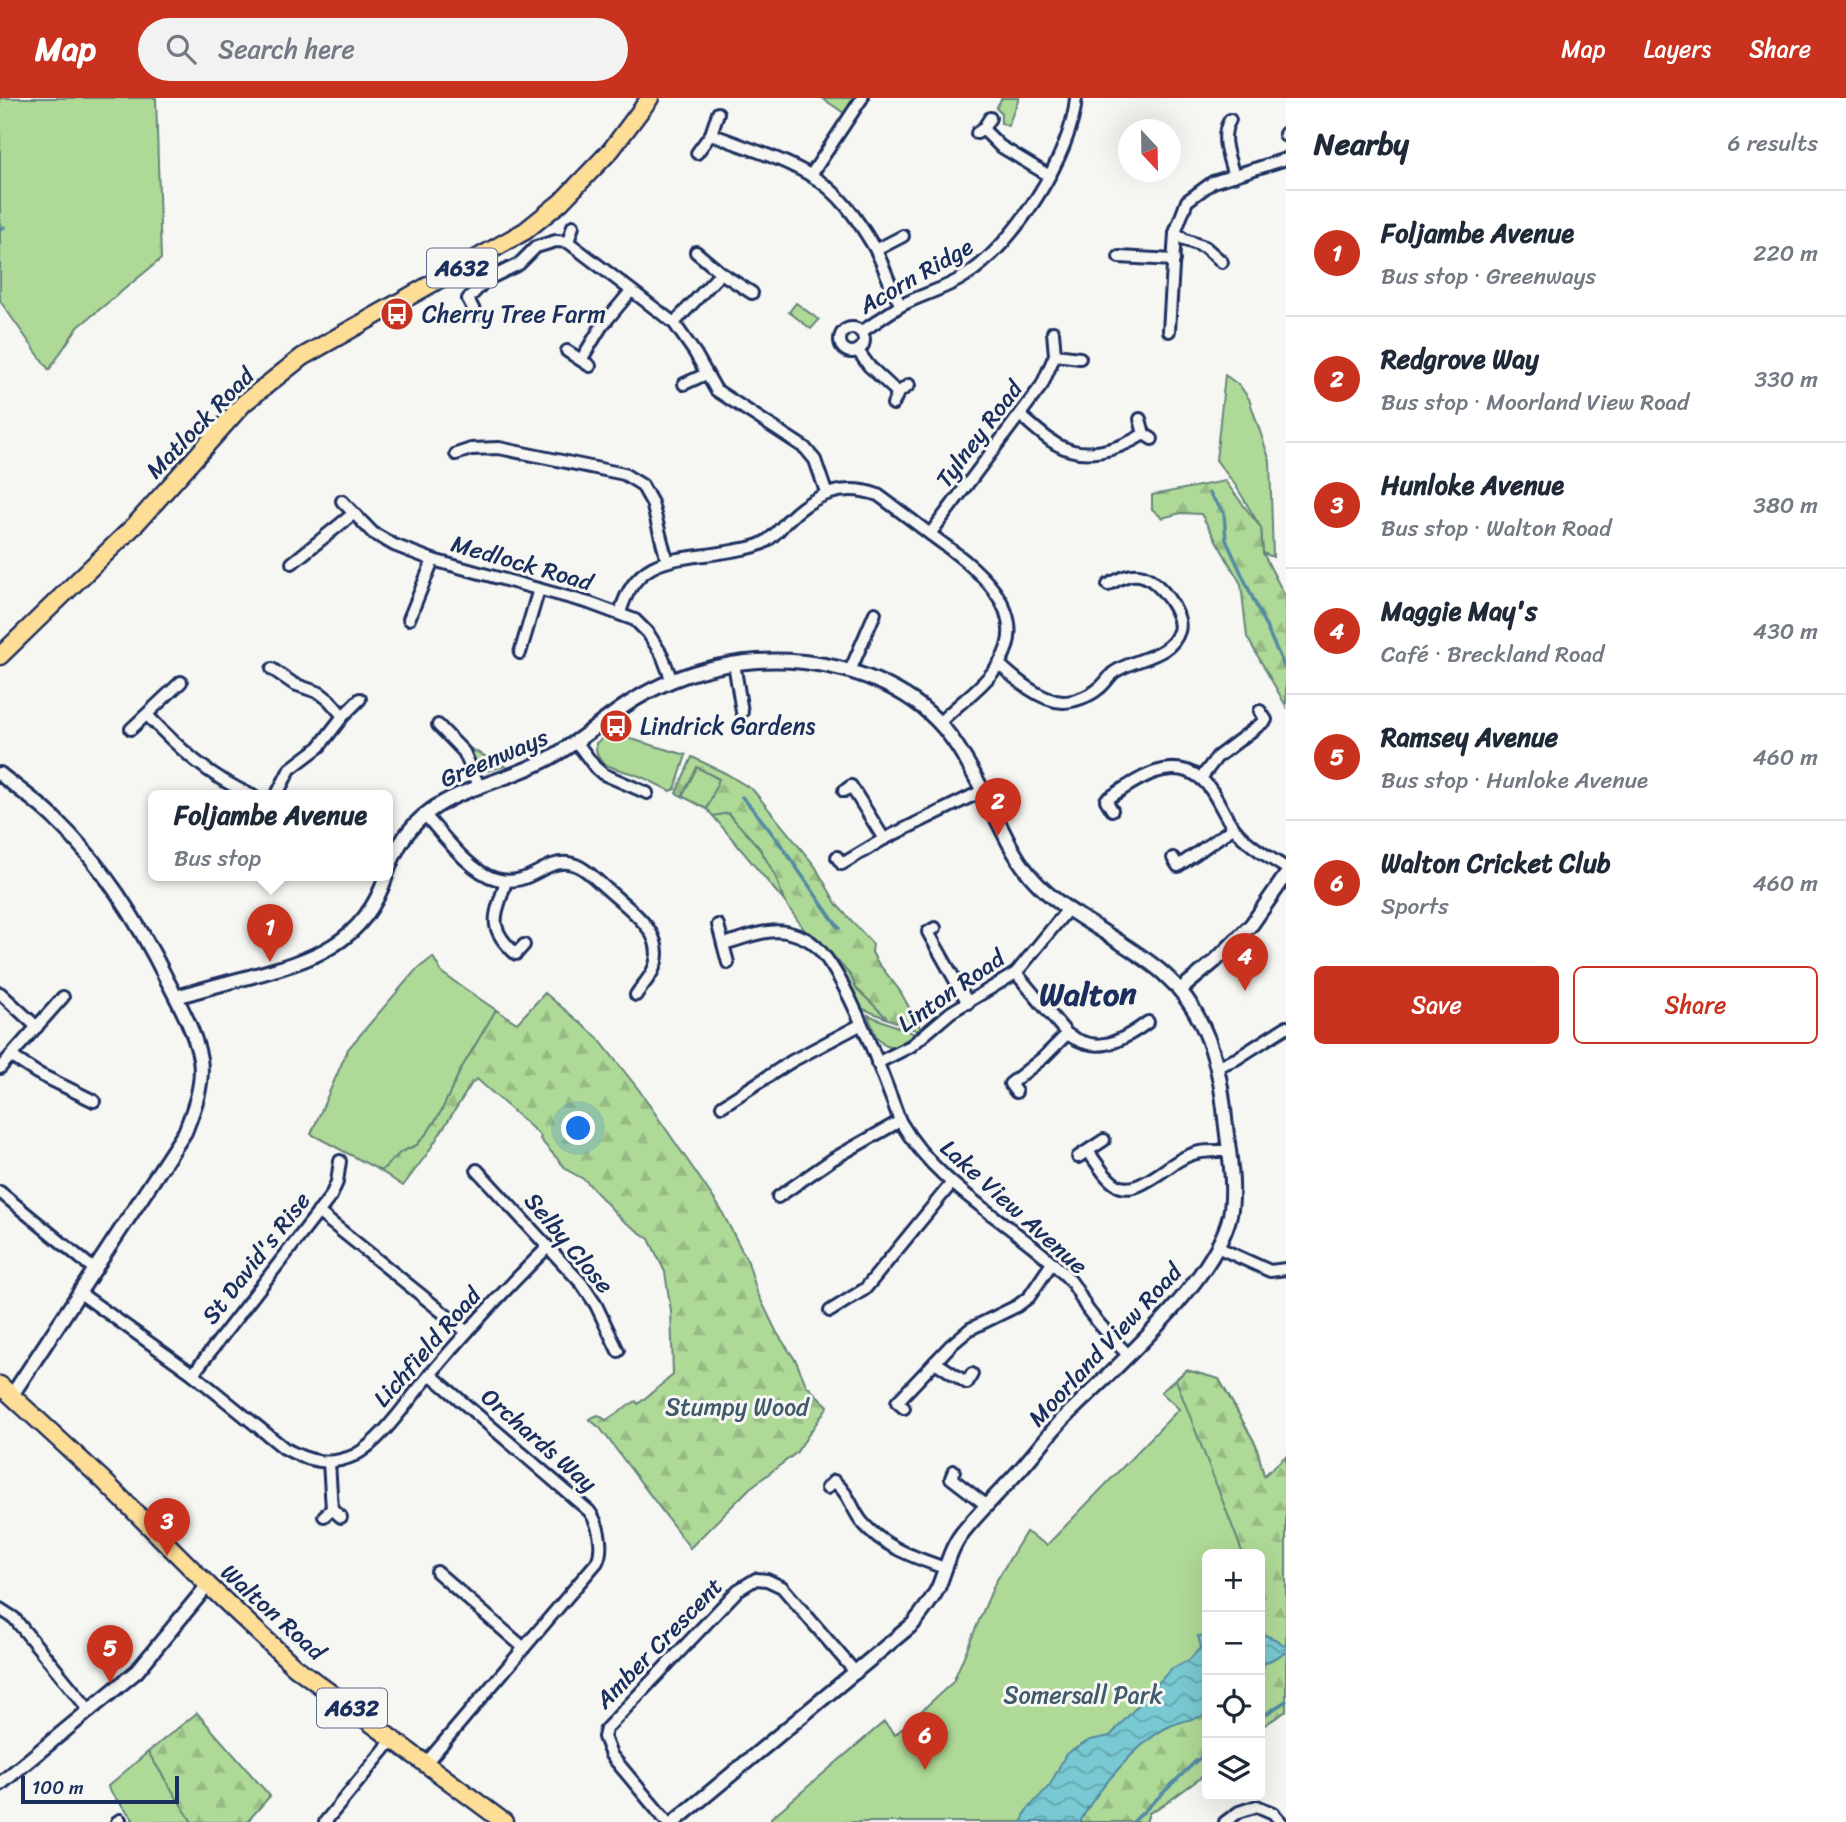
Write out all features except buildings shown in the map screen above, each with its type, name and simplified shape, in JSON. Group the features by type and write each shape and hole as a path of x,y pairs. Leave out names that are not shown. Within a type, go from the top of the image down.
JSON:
{"main road":[{"name":"Matlock Road","path":"0,656 134,526 244,403 302,357 525,231 561,202 611,150 650,98"},
{"name":"Walton Road","path":"6,1390 103,1480 208,1586 294,1666 504,1822"}],"street":[{"path":"811,175 857,113 862,98"},
{"name":"Acorn Ridge","path":"861,332 901,305 962,278 996,251 1023,218 1048,175 1067,136 1076,98"},
{"path":"1075,111 1088,113"},
{"path":"697,153 711,134 718,113"},
{"path":"990,118 980,131 1048,175"},
{"path":"1230,120 1224,129 1224,138 1234,176"},
{"path":"711,134 811,175 847,206 876,250 893,293 901,305"},
{"path":"1169,331 1175,233 1187,201 1213,182 1286,159"},
{"path":"568,242 573,226"},
{"path":"1175,233 1185,240 1205,247 1222,262"},
{"path":"876,250 903,236"},
{"path":"468,299 486,280 519,264 536,247 556,241 568,242 674,323 695,352 716,390 805,448 815,460 826,492"},
{"path":"696,252 721,273 752,293"},
{"path":"1119,257 1174,260"},
{"path":"674,323 721,273"},
{"path":"568,351 585,363 601,327 631,291"},
{"path":"456,296 468,299 476,314"},
{"name":"Acorn Ridge","path":"846,329 857,329 861,332 864,342 858,351 847,352 842,348 839,339 846,329"},
{"name":"Tylney Road","path":"930,534 1042,385 1055,355 1053,332"},
{"name":"Acorn Ridge","path":"858,351 896,398 909,385"},
{"path":"1055,355 1080,358"},
{"path":"684,384 706,374"},
{"path":"1021,416 1055,443 1080,453 1100,452 1148,437 1140,419"},
{"path":"467,437 471,449"},
{"path":"456,454 471,449 499,447 624,474 642,485 652,503 667,561"},
{"path":"620,613 632,584 653,566 763,543 807,503 826,492 864,490 878,495 972,565 1001,601 1007,613 1010,634 1007,649 999,664 939,723"},
{"name":"Medlock Road","path":"342,501 352,514 383,540 433,560 620,613 635,620 663,655 672,681"},
{"path":"292,563 310,556 352,514"},
{"path":"408,614 433,560"},
{"path":"999,664 1058,707 1098,689 1113,673 1164,651 1174,641 1180,628 1175,607 1154,582 1144,576 1128,575 1108,585"},
{"path":"518,647 539,589"},
{"path":"850,671 875,613"},
{"name":"Greenways","path":"393,860 411,829 441,803 544,762 577,743 637,698 707,668 770,660 806,662 850,671 879,682"},
{"path":"734,663 742,712"},
{"path":"272,669 294,684 320,693 343,716"},
{"path":"131,729 181,682"},
{"name":"Moorland View Road","path":"674,1822 913,1625 936,1592 958,1538 1060,1423 1176,1304 1217,1247 1231,1212 1228,1151 1218,1066 1203,1026 1180,990 1163,973 1068,909 1034,880 1010,844 952,738 939,723 908,697 879,682"},
{"path":"279,790 290,769 319,747 360,699"},
{"path":"1201,778 1217,757 1266,720 1260,711"},
{"path":"147,715 203,768 240,790"},
{"path":"439,725 445,738 464,752 480,786"},
{"path":"577,743 603,774 647,793"},
{"path":"1112,810 1106,800 1143,776 1179,769 1201,778 1233,828 1286,868"},
{"path":"0,774 52,816 104,873 148,942 176,997 195,1042 201,1078 195,1107 185,1132 80,1293 6,1390"},
{"path":"844,791 851,786 884,839"},
{"path":"836,857 842,864 884,839 982,791"},
{"path":"425,815 479,871 495,879 521,881 550,866 566,863 578,866 606,881 650,929 654,939 656,956 652,973 636,995"},
{"path":"1172,858 1178,866 1233,828"},
{"path":"1180,990 1215,961 1252,924 1286,875"},
{"name":"Greenways","path":"176,997 278,969 324,953 356,929 371,908 382,881"},
{"path":"506,881 494,919 498,935 520,949 526,962"},
{"name":"Linton Road","path":"877,1063 911,1046 951,1012 1016,973 1068,909"},
{"path":"718,925 728,963"},
{"path":"935,928 929,932 968,1003"},
{"name":"Lake View Avenue","path":"723,944 769,932 784,931 812,943 837,976 900,1121 917,1148 951,1184 1023,1238 1071,1281 1088,1309 1128,1355"},
{"path":"637,972 647,980"},
{"path":"1016,973 1067,1034 1078,1041 1090,1045 1118,1041 1148,1022"},
{"path":"0,993 37,1027"},
{"path":"0,1068 63,997"},
{"path":"722,1106 792,1061 860,1025"},
{"path":"1218,1066 1236,1059 1286,1027"},
{"path":"1136,1031 1143,1042"},
{"path":"1016,1092 1010,1084 1033,1067 1067,1034"},
{"path":"11,1056 37,1073 94,1101"},
{"path":"778,1197 833,1159 900,1121"},
{"path":"1104,1140 1083,1154 1117,1186 1129,1189 1142,1185 1189,1155 1228,1151"},
{"name":"St David's Rise","path":"193,1374 331,1196 337,1182 340,1161"},
{"name":"Selby Close","path":"477,1170 565,1264 589,1295 618,1351"},
{"path":"830,1311 851,1300 870,1283 951,1184"},
{"path":"0,1192 95,1270"},
{"path":"318,1212 467,1332"},
{"name":"Lichfield Road","path":"330,1462 342,1460 365,1448 516,1278 548,1247"},
{"path":"1217,1247 1270,1271 1286,1269"},
{"path":"904,1408 897,1402 935,1362 970,1329 1017,1306 1029,1297 1052,1263"},
{"path":"80,1293 193,1374 284,1448 300,1457 330,1462 328,1513 341,1517"},
{"path":"935,1362 967,1383 972,1374"},
{"name":"Orchards Way","path":"426,1763 597,1562 600,1550 597,1524 589,1511 429,1374"},
{"path":"954,1471 951,1478 986,1505"},
{"path":"827,1488 834,1481 842,1488 860,1520 873,1533 900,1550 945,1568"},
{"path":"437,1572 524,1648"},
{"name":"Amber Crescent","path":"667,1822 611,1755 604,1737 606,1729 738,1590 756,1579 767,1580 782,1587 856,1673"},
{"path":"0,1784 137,1671 208,1586"},
{"path":"0,1609 14,1618 90,1710"},
{"path":"325,1822 393,1739"},
{"path":"1225,1822 1239,1812 1257,1806 1273,1813 1282,1822"}],"green space":[{"path":"0,98 156,98 161,259 77,328 49,370 0,301"},
{"path":"822,98 859,98 847,115"},
{"path":"1002,98 1019,98 1008,126 1001,123 1001,113 996,108"},
{"path":"796,303 819,320 811,329 789,312"},
{"path":"1225,375 1240,386 1249,399 1270,461 1273,557 1263,553 1261,528 1236,486 1216,460"},
{"path":"1225,481 1261,528 1263,553 1286,598 1286,706 1247,637 1241,584 1201,514 1181,513 1162,518 1152,509 1152,495"},
{"path":"610,733 686,755 675,789 670,791 603,762 596,751 596,743"},
{"path":"469,748 505,766 484,772 476,764"},
{"path":"692,757 753,790 815,866 837,905 873,944 872,952 876,960 900,991 921,1029 918,1031 888,1019 856,988 851,976 829,951 806,932 784,901 775,875 759,847 728,813 713,816 707,809 719,779 697,767 682,796 676,793"},
{"path":"697,767 720,780 707,809 682,796"},
{"path":"728,813 746,832 769,864 784,901 713,816"},
{"path":"829,951 851,976 856,988 888,1019 861,1008"},
{"path":"433,957 442,973 496,1010 428,1132 417,1145 401,1152 381,1171 311,1134 348,1049 415,971"},
{"name":"Stumpy Wood","path":"545,993 597,1037 639,1090 699,1177 720,1208 748,1262 757,1292 777,1333 796,1361 806,1385 828,1406 796,1453 750,1488 690,1548 600,1428 589,1419 598,1415 606,1420 636,1401 638,1404 673,1375 671,1311 665,1272 649,1239 621,1219 585,1180 567,1170 540,1139 541,1136 477,1079 403,1186 381,1171 401,1152 417,1145 428,1132 496,1010 517,1023"},
{"path":"868,1015 915,1034 894,1048 888,1047 879,1041"},
{"name":"Somersall Park","path":"1186,1370 1219,1379 1256,1445 1264,1476 1286,1456 1286,1711 1265,1725 1265,1549 1202,1549 1202,1777 1149,1813 1146,1822 771,1822 771,1818 884,1722 895,1735 953,1682 995,1583 1026,1532 1047,1545 1179,1409 1161,1392"},
{"path":"1186,1370 1219,1379 1256,1445 1264,1476 1286,1456 1286,1647 1265,1635 1265,1549 1241,1549 1176,1380"},
{"path":"1286,1652 1286,1711 1265,1725 1265,1675 1265,1663"},
{"path":"197,1713 270,1796 247,1822 192,1822 148,1752"},
{"path":"1202,1716 1202,1777 1149,1813 1146,1822 1080,1822 1107,1782 1132,1755 1158,1733"},
{"path":"148,1752 192,1822 130,1822 133,1819 109,1790 108,1786"}],"water":[{"path":"1265,1635 1286,1647 1286,1652 1265,1663"},
{"path":"1198,1636 1202,1636 1202,1716 1170,1726 1145,1743 1107,1782 1080,1822 1022,1822 1026,1811 1050,1785 1066,1754 1090,1740 1110,1736 1171,1669 1189,1660 1201,1647"}],"waterway":[{"path":"0,229 4,227"},
{"path":"1209,493 1224,513 1226,540 1286,670"},
{"path":"742,797 780,844 839,928"},
{"path":"1265,1715 1286,1701"},
{"path":"1133,1822 1202,1757"}],"place":[{"name":"Cherry Tree Farm","path":"397,314"},
{"name":"Lindrick Gardens","path":"616,726"},
{"name":"Redgrove Way","path":"998,836"},
{"name":"Foljambe Avenue","path":"270,962"},
{"name":"Maggie May's","path":"1245,991"},
{"name":"Hunloke Avenue","path":"167,1556"},
{"name":"Ramsey Avenue","path":"110,1683"},
{"name":"Walton Cricket Club","path":"925,1770"}],"district":[{"name":"Walton","path":"1088,994"}]}
